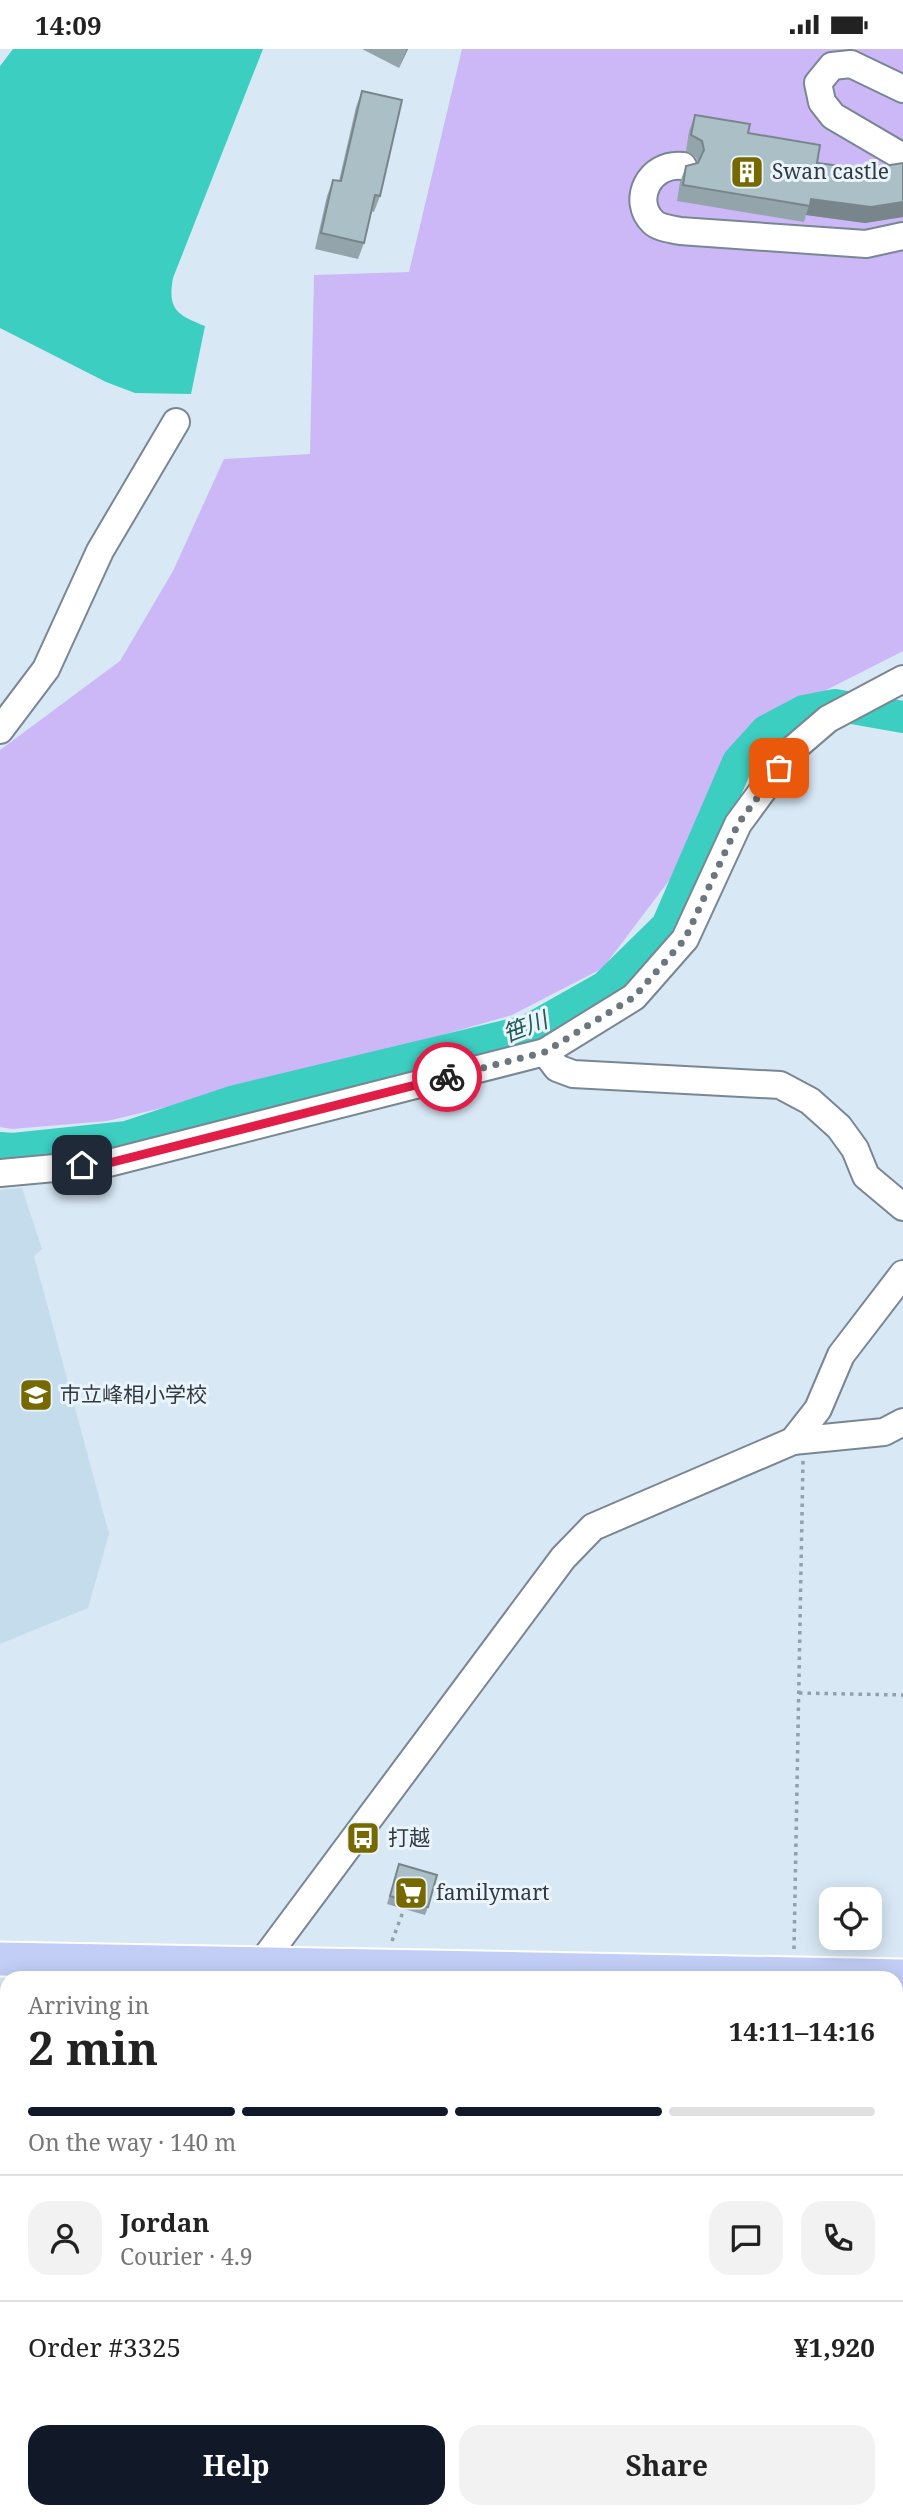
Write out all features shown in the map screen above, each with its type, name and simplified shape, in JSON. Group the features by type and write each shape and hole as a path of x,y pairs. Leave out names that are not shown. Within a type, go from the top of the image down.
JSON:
{"main road":[{"path":"0,1959 615,1971"}],"street":[{"path":"903,89 850,64 832,66 818,83 822,102 833,116 903,157"},
{"path":"683,166 671,164 656,170 645,190 645,211 655,224 680,232 866,244 903,236"},
{"path":"0,730 46,669 100,551 176,422"},
{"path":"0,1173 109,1163 545,1052 634,997 685,939 738,824 793,749 828,719 900,685"},
{"path":"545,1052 557,1067 573,1074 780,1086 810,1101 839,1128 855,1149 866,1176 903,1207"},
{"path":"798,1440 818,1409 841,1355 903,1274"},
{"path":"260,1965 564,1558 593,1527 798,1440 884,1432 903,1422"}],"path":[{"path":"793,1971 799,1693 798,1440"},
{"path":"799,1693 903,1695"},
{"path":"389,1954 394,1929 398,1930 404,1909"}],"shaded area":[{"path":"13,49 263,49 173,278 172,297 177,310 205,326 191,394 135,393 106,382 0,328 0,66"},
{"path":"462,49 903,49 903,651 789,709 724,770 686,858 603,968 512,1015 303,1075 107,1121 12,1129 0,1127 0,750 120,661 173,571 224,459 310,454 314,275 409,272"},
{"name":"市立峰相小学校","path":"22,1188 42,1249 34,1256 109,1534 88,1608 0,1644 0,1190"}],"building":[{"path":"362,91 402,100 380,196 375,195 364,243 321,233 333,180 341,181"},
{"name":"Swan castle","path":"695,115 750,124 748,133 820,145 817,163 865,169 903,163 903,202 871,207 811,199 810,206 683,185 686,166 698,163 704,150 702,141 691,135"},
{"name":"familymart","path":"399,1864 437,1875 428,1907 390,1896"}],"waterway":[{"name":"笹川","path":"0,1148 13,1149 127,1137 235,1101 527,1031 605,987 667,926 738,762 766,731 804,711 835,705 903,717"}],"way so far":[{"path":"447,1077 545,1052 634,997 685,939 738,824 779,768"}],"place":[{"name":"Swan castle","path":"747,172"},
{"name":"市立峰相小学校","path":"36,1395"},
{"name":"打越","path":"363,1838"},
{"name":"familymart","path":"411,1893"}],"route":[{"path":"82,1165 109,1163 447,1077"}]}
